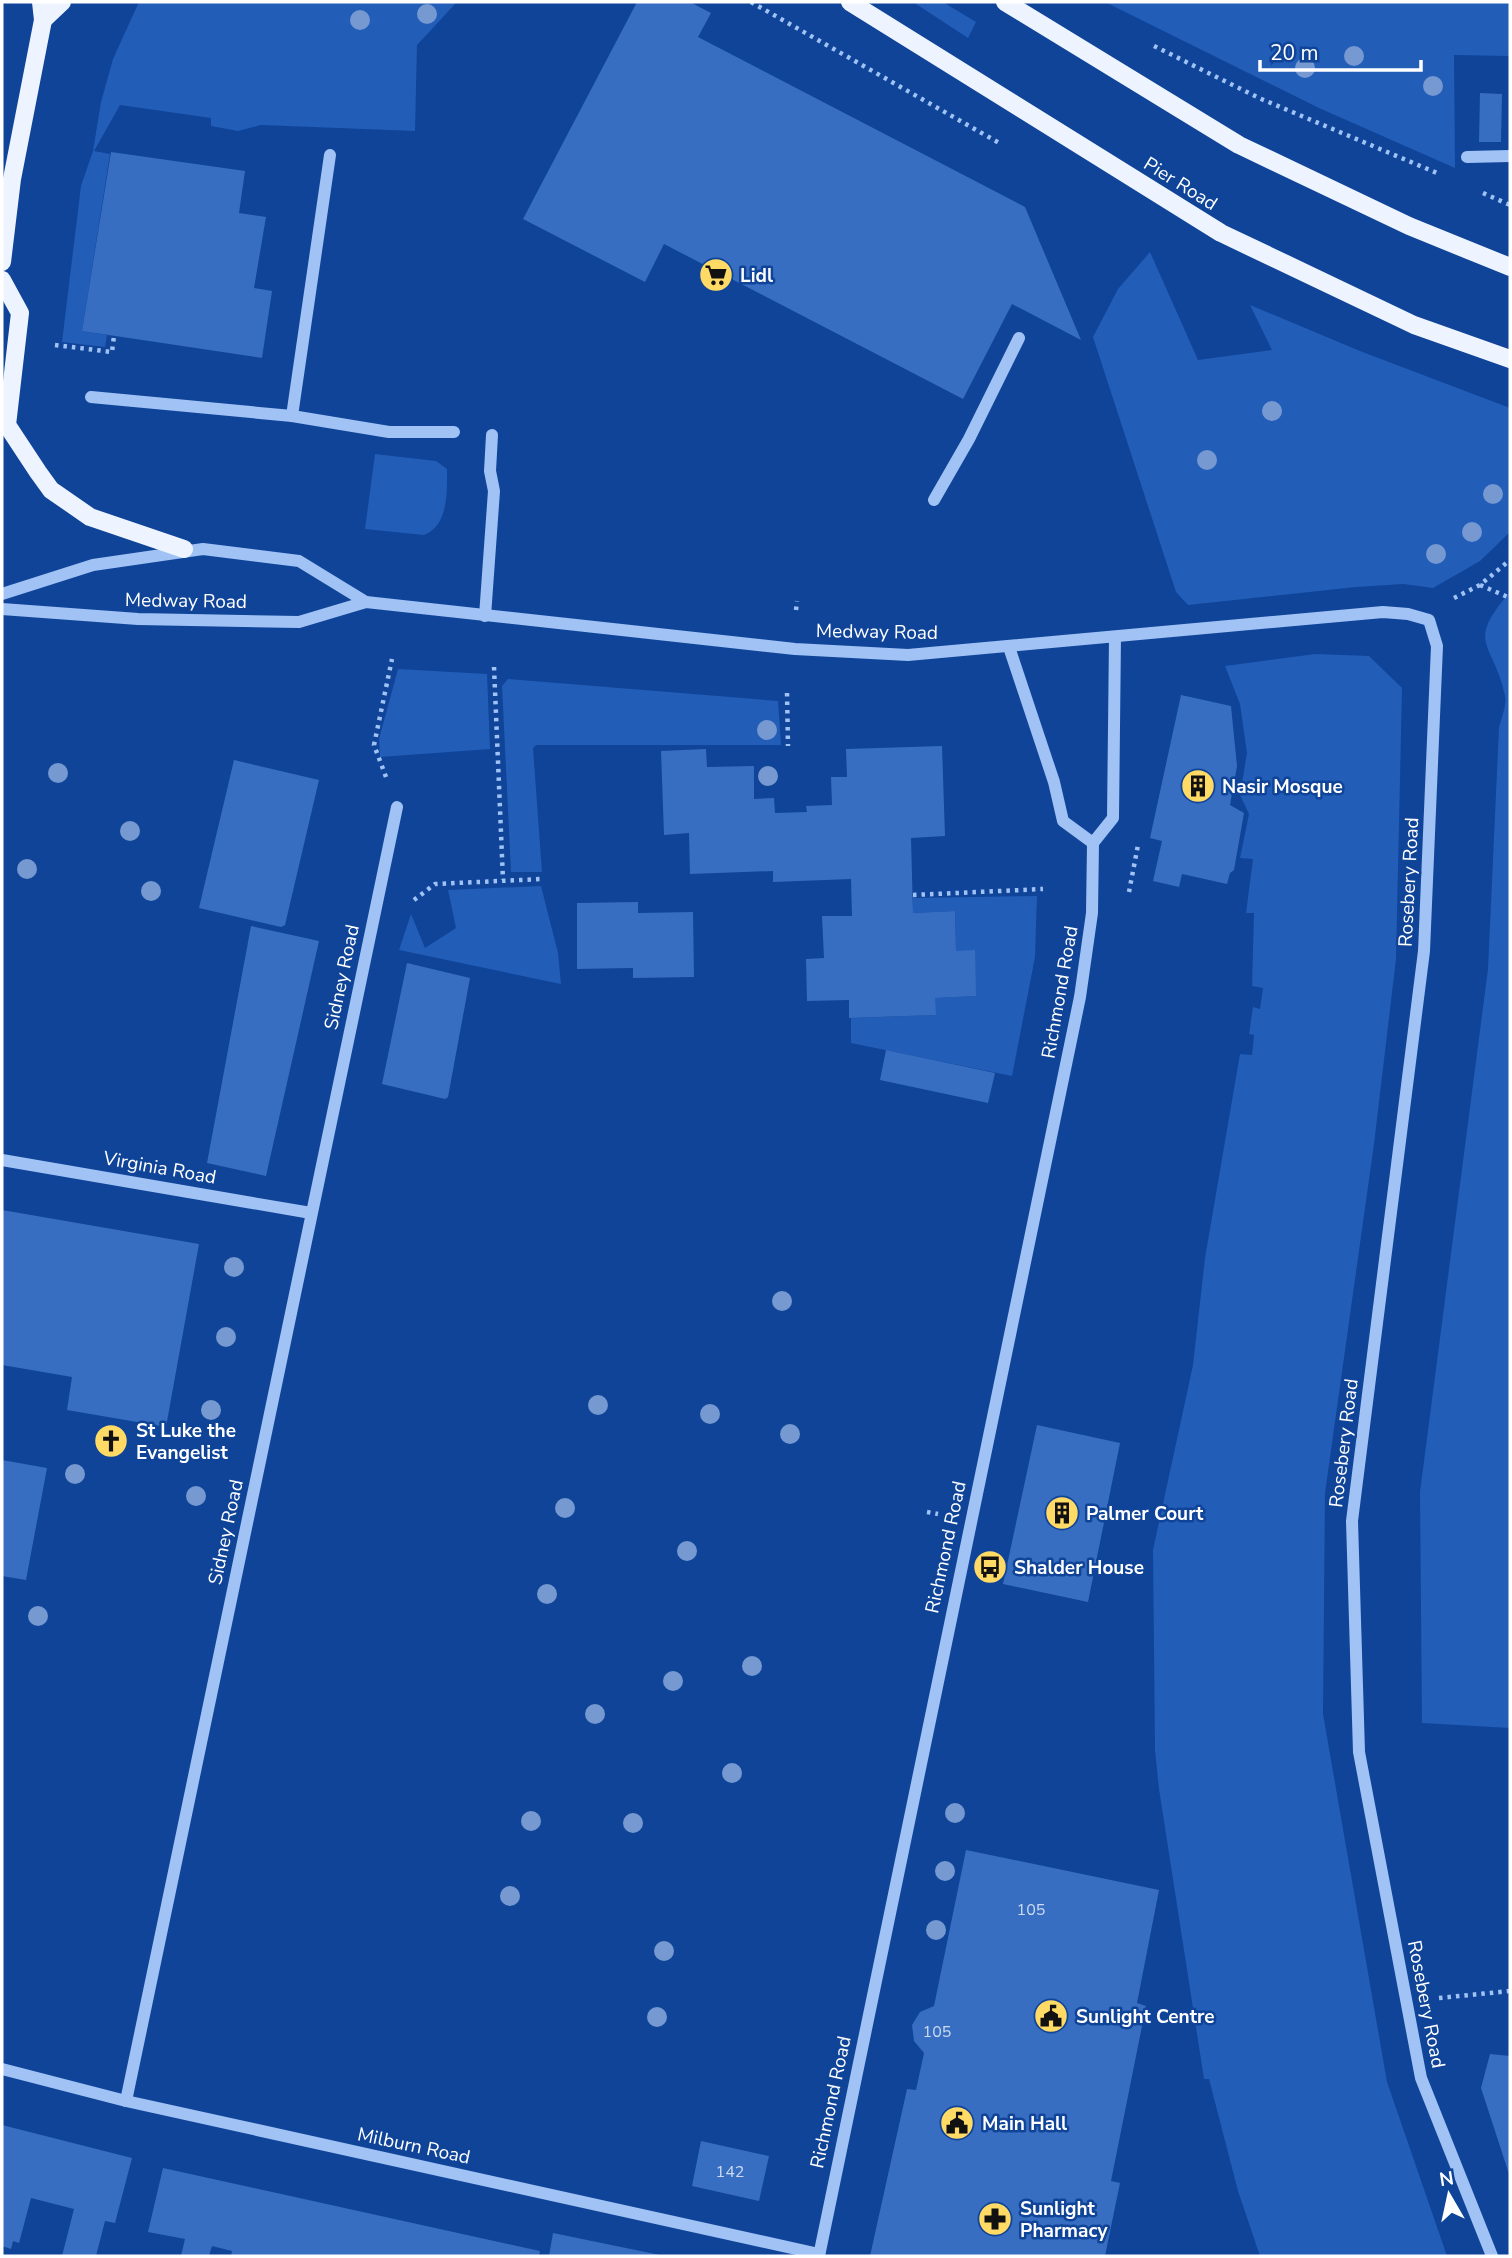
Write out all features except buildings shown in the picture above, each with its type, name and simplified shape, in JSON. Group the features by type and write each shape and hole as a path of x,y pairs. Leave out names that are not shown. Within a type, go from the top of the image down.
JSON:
{"main road":[{"path":"2,262 12,179 42,11 62,2"},
{"name":"Pier Road","path":"850,2 1222,233 1414,325 1510,359"},
{"path":"1005,2 1239,145 1409,226 1510,267"},
{"path":"2,279 20,313 4,427 51,490 90,517 184,550"}],"street":[{"path":"292,416 330,155"},
{"path":"1467,157 1510,156"},
{"path":"934,500 969,439 1019,338"},
{"path":"91,397 292,416 389,432 454,432"},
{"path":"485,616 494,491 489,471 492,435"},
{"name":"Medway Road","path":"2,594 93,565 184,550 299,561 366,602"},
{"name":"Medway Road","path":"2,609 138,619 299,622 366,602 795,649 908,655 1383,612 1408,614 1429,620"},
{"name":"Rosebery Road","path":"1429,620 1437,646 1424,951 1352,1521 1359,1752 1421,2078 1492,2256"},
{"path":"1009,647 1054,782 1063,821 1093,843 1113,818 1115,637"},
{"name":"Sidney Road","path":"127,2101 397,807"},
{"name":"Richmond Road","path":"819,2255 1080,997 1092,912 1093,843"},
{"name":"Virginia Road","path":"2,1160 311,1213"},
{"name":"Milburn Road","path":"2,2068 127,2101 819,2255"}],"path":[{"path":"1143,39 1259,98 1447,178"},
{"path":"1473,188 1510,205"},
{"path":"55,345 112,352 114,336"},
{"path":"1459,594 1480,585 1510,560"},
{"path":"1480,585 1510,598"},
{"path":"796,610 797,601"},
{"path":"392,659 374,745 397,807"},
{"path":"495,667 503,880"},
{"path":"789,746 790,693 794,685"},
{"path":"373,921 396,927 419,893 435,884 542,879"},
{"path":"913,895 1043,890"},
{"path":"927,1512 939,1514"},
{"path":"1406,2001 1510,1991"}],"shaded area":[{"path":"139,2 457,2 417,45 415,131 261,125 238,131 211,126 211,118 120,105 94,151 110,154 82,331 107,335 105,347 62,342 81,186 93,151 101,102 113,59"},
{"path":"913,2 943,2 976,22 968,38"},
{"path":"1105,2 1510,2 1510,56 1454,55 1455,168 1319,108"},
{"path":"1150,252 1198,360 1272,350 1250,305 1360,351 1510,408 1510,532 1480,561 1433,588 1403,584 1356,587 1188,605 1176,592 1093,337 1118,289"},
{"path":"375,454 436,461 447,469 445,506 438,524 432,530 424,535 365,529"},
{"path":"1510,592 1510,1728 1422,1723 1420,1492 1488,969 1499,728 1505,700 1485,634 1496,609"},
{"path":"1315,654 1369,656 1402,688 1396,959 1374,1144 1325,1493 1323,1714 1387,2082 1447,2256 1260,2256 1238,2191 1209,2079 1204,2079 1155,1750 1153,1550 1193,1365 1205,1258 1240,1054 1252,1055 1254,1035 1249,1034 1253,1007 1260,1009 1263,988 1252,986 1254,913 1246,913 1253,859 1240,858 1249,814 1240,795 1247,753 1240,704 1225,666"},
{"path":"398,669 487,674 490,749 380,757 379,739"},
{"path":"508,679 778,701 781,745 536,745 533,748 542,872 511,872 502,686"},
{"path":"541,886 558,953 561,984 399,950 411,914 425,948 456,928 448,890"},
{"path":"1037,896 1035,957 1012,1076 851,1043 851,1018 935,1015 935,998 976,996 956,951 955,911 913,913 913,898"}],"place":[{"name":"Lidl","path":"716,275"},
{"name":"Nasir Mosque","path":"1198,786"},
{"name":"St Luke the Evangelist","path":"111,1441"},
{"name":"Palmer Court","path":"1062,1513"},
{"name":"Shalder House","path":"990,1567"},
{"name":"Sunlight Centre","path":"1051,2016"},
{"name":"Main Hall","path":"957,2123"},
{"name":"Sunlight Pharmacy","path":"995,2219"}]}
